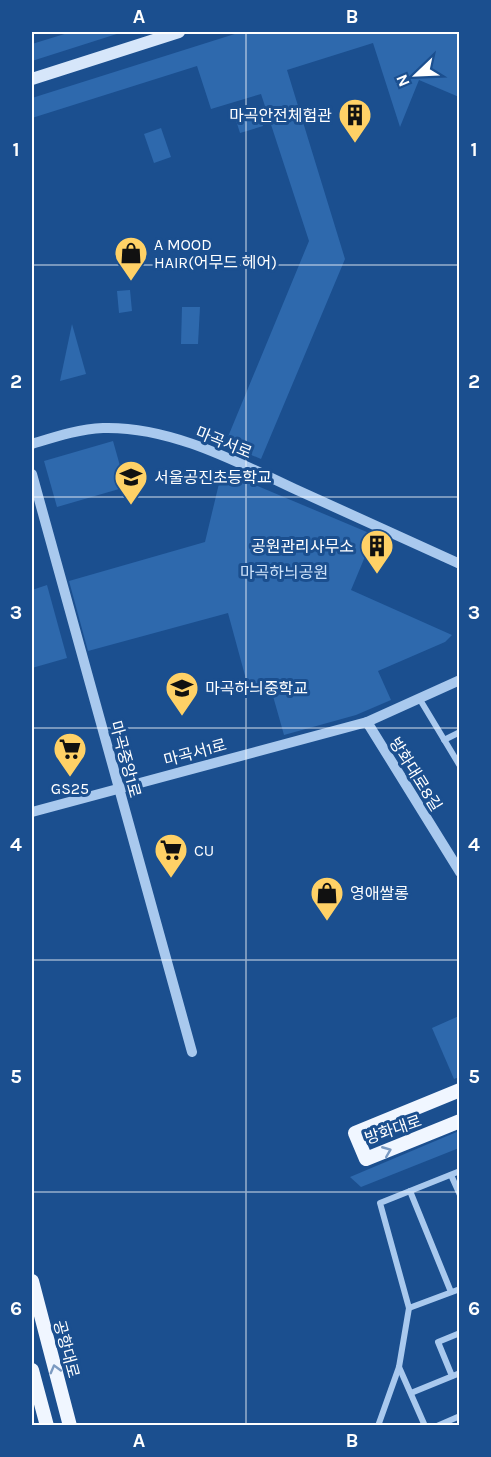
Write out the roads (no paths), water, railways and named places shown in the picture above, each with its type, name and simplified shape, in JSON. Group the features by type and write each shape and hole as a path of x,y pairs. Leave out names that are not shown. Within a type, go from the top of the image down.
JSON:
{"main road":[{"path":"32,79 179,32"},
{"name":"방화대로","path":"459,1090 355,1133 366,1159 459,1120"},
{"name":"공항대로","path":"32,1284 70,1425"},
{"path":"32,1370 46,1425"}],"street":[{"name":"마곡서로","path":"32,444 65,434 102,428 135,430 172,438 241,464 459,564"},
{"name":"마곡중앙1로","path":"32,474 192,1052"},
{"name":"마곡서1로","path":"32,812 118,787 367,722 459,680"},
{"path":"418,698 459,766"},
{"name":"방화대로8길","path":"367,722 458,868"},
{"path":"444,740 459,732"},
{"path":"378,1425 399,1367 409,1308 380,1203 459,1171"},
{"path":"451,1175 459,1195"},
{"path":"410,1191 451,1292"},
{"path":"409,1308 459,1289"},
{"path":"452,1376 438,1342 459,1333"},
{"path":"399,1367 425,1425"},
{"path":"411,1393 459,1373"},
{"path":"437,1425 459,1416"}],"place":[{"name":"마곡안전체험관","path":"355,144"},
{"name":"A MOOD HAIR(어무드 헤어)","path":"131,282"},
{"name":"서울공진초등학교","path":"131,506"},
{"name":"공원관리사무소","path":"377,575"},
{"name":"마곡하늬중학교","path":"182,717"},
{"name":"GS25","path":"70,778"},
{"name":"CU","path":"171,879"},
{"name":"영애쌀롱","path":"327,922"}],"park label":[{"name":"마곡하늬공원","path":"284,572"}]}
